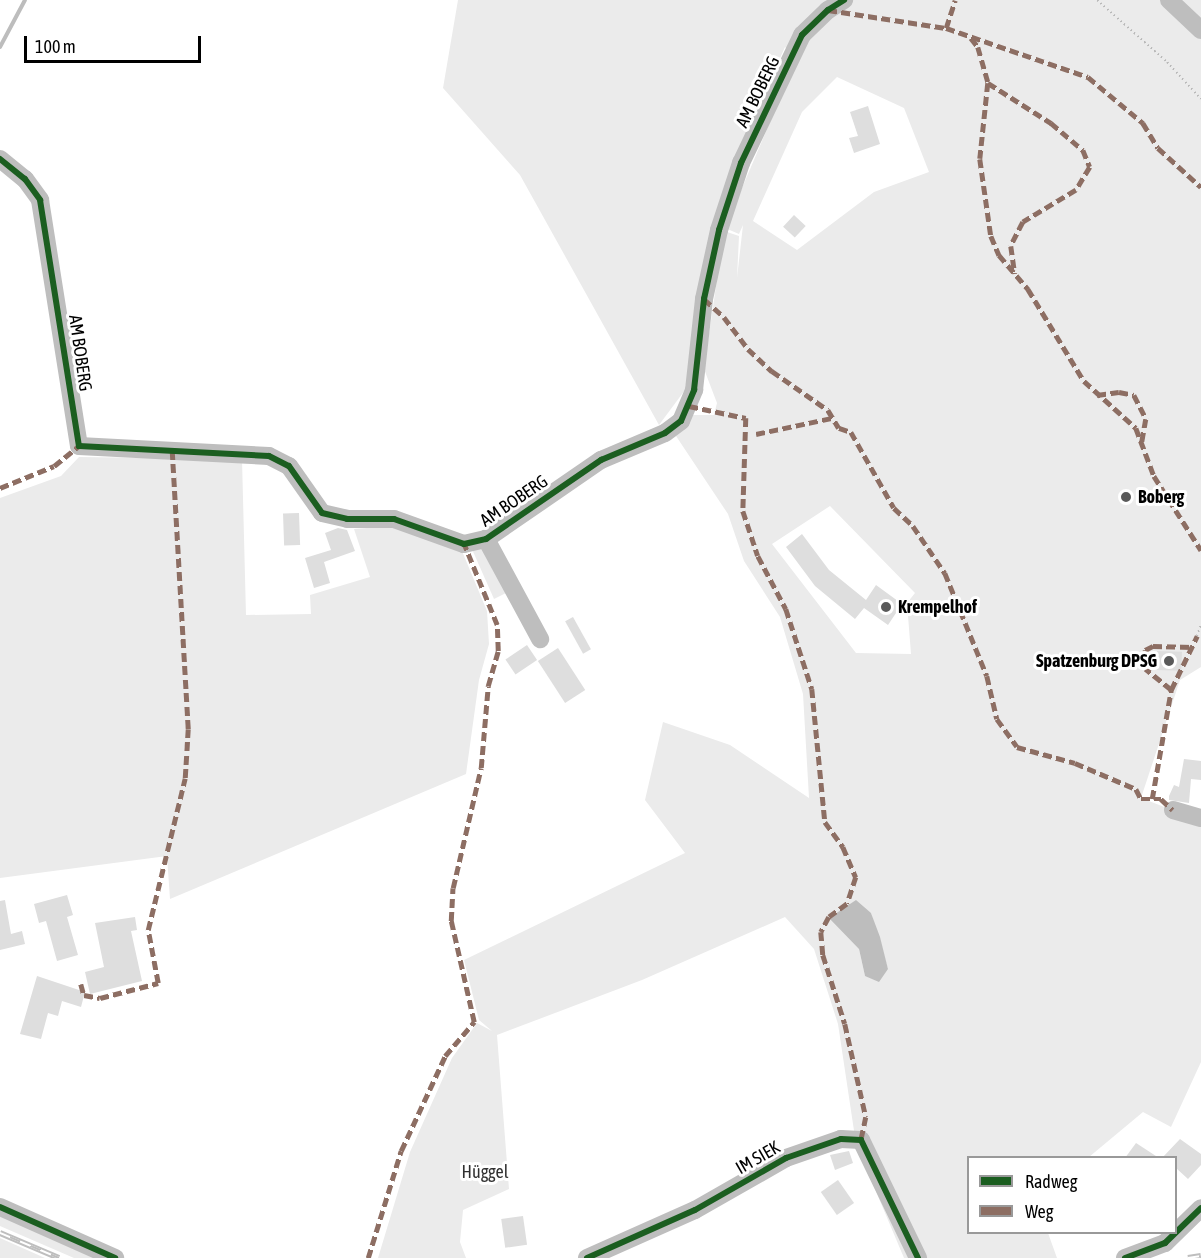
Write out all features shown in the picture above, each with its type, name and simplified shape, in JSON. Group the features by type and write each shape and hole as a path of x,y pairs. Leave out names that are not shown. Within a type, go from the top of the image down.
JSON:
{"street":[{"name":"AM BOBERG","path":"0,159 26,179 40,200 80,446 269,456 289,466 322,513 347,519 394,519 464,544 486,538 601,460 665,434 681,421 694,390 704,299 719,230 741,163 802,35 828,10 844,0"},
{"path":"1169,0 1201,30"},
{"path":"486,538 540,639"},
{"path":"1173,810 1201,818"},
{"name":"IM SIEK","path":"587,1258 695,1210 786,1158 842,1140 861,1140 918,1258"},
{"path":"0,1207 115,1258"},
{"path":"1177,1231 1201,1208"},
{"path":"1125,1258 1165,1243 1174,1234"}],"path":[{"path":"1097,0 1201,99"},
{"path":"1198,94 1201,89"},
{"path":"1197,636 1201,624"}],"green space":[{"name":"Hüggel","path":"458,0 1201,0 1201,667 1180,680 1141,798 1201,821 1201,1062 1171,1127 1143,1112 1090,1156 967,1156 967,1234 1048,1234 1057,1258 904,1258 856,1144 838,1024 814,949 785,917 642,980 497,1035 509,1189 463,1210 460,1242 466,1258 378,1258 410,1152 452,1058 477,1023 492,1031 479,1020 464,960 685,853 645,800 663,722 730,745 809,798 803,694 780,617 744,561 728,514 676,436 692,415 714,415 717,403 704,369 724,231 739,236 737,278 743,225 739,234 725,228 796,61 785,47 762,98 711,236 685,390 659,425 520,175 443,88","holes":["837,77 904,108 929,172 874,192 797,250 753,221 802,112","830,506 915,593 907,603 911,654 856,653 772,544","871,913 888,969 865,976 859,949"]},
{"path":"79,457 242,459 246,615 311,614 310,595 370,577 354,529 393,526 462,551 487,611 489,644 479,680 466,774 170,899 167,856 0,878 0,498 61,476"},
{"path":"479,545 490,553 510,591 494,599 471,547"},
{"path":"0,1215 98,1258 74,1258 0,1226"},
{"path":"0,1238 45,1258 0,1258"}],"shaded area":[{"path":"856,900 871,913 880,937 888,969 879,982 865,976 859,949 829,918"}],"building":[{"path":"868,106 880,144 854,153 849,138 858,136 850,112"},
{"path":"794,215 806,226 795,238 783,227"},
{"path":"299,513 300,545 284,546 283,514"},
{"path":"338,528 347,530 355,551 324,562 330,583 314,588 305,558 331,550 325,533"},
{"path":"802,534 829,570 866,600 876,585 902,604 888,625 864,608 855,619 815,586 786,547"},
{"path":"573,617 591,649 583,654 565,621"},
{"path":"527,645 537,660 516,674 505,660"},
{"path":"558,648 585,690 565,703 538,661"},
{"name":"Spatzenburg DPSG","path":"1157,651 1182,652 1181,671 1156,670"},
{"path":"1184,759 1201,761 1201,780 1191,779 1189,803 1169,800 1174,785 1179,787"},
{"path":"67,895 73,915 67,917 78,955 57,961 46,921 39,923 34,904"},
{"path":"5,900 11,934 22,931 25,944 0,950 0,901"},
{"path":"135,917 137,930 131,931 142,981 90,994 85,972 104,967 95,923"},
{"path":"37,976 85,992 81,1007 62,1001 58,1016 48,1013 41,1039 20,1034"},
{"path":"1180,1139 1201,1154 1201,1165 1188,1179 1177,1169 1177,1156 1164,1156"},
{"path":"1136,1143 1156,1156 1126,1156"},
{"path":"849,1151 853,1163 835,1170 830,1155"},
{"path":"838,1180 854,1203 837,1215 821,1192"},
{"path":"523,1216 527,1245 505,1248 501,1219"}],"waterway":[{"path":"0,47 25,0"}],"railway":[{"path":"0,1233 59,1258"},
{"path":"1188,1258 1201,1256"}],"marked path":[{"path":"946,28 955,0"},
{"path":"828,10 946,28 1088,77 1143,123 1158,148 1201,187"},
{"path":"971,38 978,47 988,83 980,159 991,236 999,255 1028,289 1084,381 1136,428 1154,476 1201,550"},
{"path":"988,83 1051,123 1083,150 1090,167 1076,190 1023,222 1011,246 1015,274"},
{"path":"704,299 724,317 748,349 772,371 828,410 839,428 851,432 894,508 913,526 945,573 987,676 997,719 1017,747 1075,763 1136,789 1141,799 1161,799 1173,810"},
{"path":"1097,395 1119,392 1134,395 1146,419 1142,442"},
{"path":"689,406 746,418 743,511 758,556 786,609 812,689 825,822 843,847 856,877 847,904 829,917 821,932 823,955 845,1024 866,1117 861,1140"},
{"path":"756,434 832,418"},
{"path":"0,488 54,466 79,446"},
{"path":"81,984 84,995 100,998 158,983 148,930 185,778 188,729 172,452"},
{"path":"368,1258 401,1151 445,1056 474,1022 451,921 453,888 481,768 488,686 498,651 497,625 464,544"},
{"path":"1152,799 1171,690 1197,636"},
{"path":"1171,690 1145,669 1145,650 1153,646 1193,647"}],"cycle path":[{"path":"0,159 25,179 40,200 79,446 269,456 289,466 322,513 347,519 394,519 464,544 486,539 601,460 665,433 681,421 694,390 704,299 719,230 741,163 802,35 828,10 844,0"},
{"path":"587,1258 695,1210 786,1158 841,1139 861,1140 918,1258"},
{"path":"0,1207 115,1258"},
{"path":"1177,1231 1201,1208"},
{"path":"1125,1258 1165,1243 1174,1234"}],"place":[{"name":"Boberg","path":"1126,497"},
{"name":"Krempelhof","path":"886,607"},
{"name":"Spatzenburg DPSG","path":"1169,661"}]}
